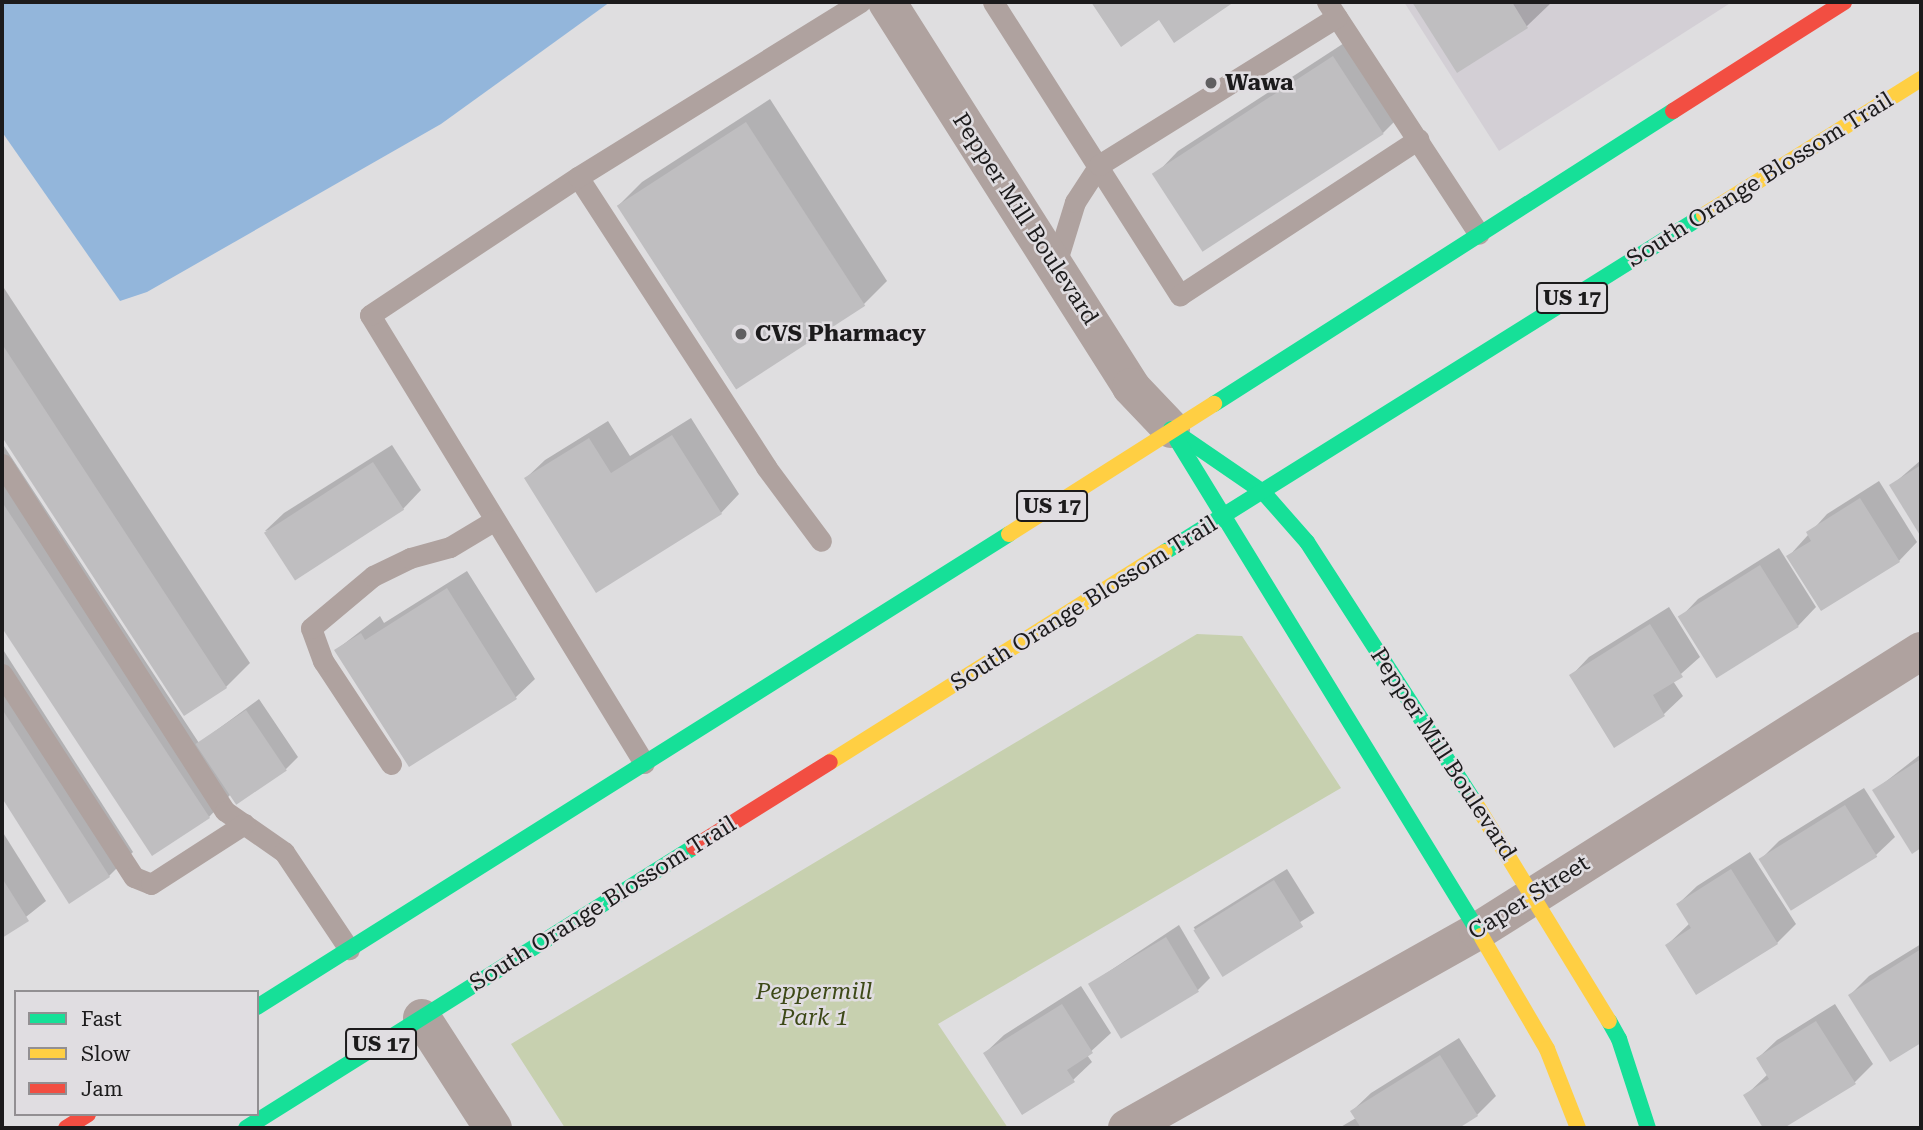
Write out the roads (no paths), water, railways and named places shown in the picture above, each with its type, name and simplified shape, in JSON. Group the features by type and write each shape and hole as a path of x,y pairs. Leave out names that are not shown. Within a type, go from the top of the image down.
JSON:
{"main road":[{"name":"US 17","path":"259,1006 1844,2"},
{"name":"South Orange Blossom Trail","path":"246,1128 1921,79"},
{"name":"Pepper Mill Boulevard","path":"1171,429 1262,492 1307,542 1535,896 1619,1039 1648,1128"},
{"name":"Pepper Mill Boulevard","path":"1171,429 1478,931 1547,1049 1578,1128"},
{"path":"66,1128 85,1116"}],"street":[{"name":"Pepper Mill Boulevard","path":"883,3 1131,387 1171,429"},
{"name":"Caper Street","path":"1127,1128 1478,931 1921,651"},
{"path":"422,1018 493,1128"}],"lane":[{"path":"993,2 1180,295 1418,139"},
{"path":"644,763 370,315 578,177 786,47 883,3"},
{"path":"1055,267 1074,202 1099,165 1332,9 1479,233"},
{"path":"578,177 766,467 821,541"},
{"path":"2,464 225,811 284,852 349,949"},
{"path":"391,764 323,662 311,628 373,576 410,558 450,547 495,520"},
{"path":"2,674 134,877 151,884 244,824"}],"water":[{"path":"2,2 610,2 441,124 147,292 120,301 2,132"}],"place":[{"name":"Wawa","path":"1211,83"},
{"name":"CVS Pharmacy","path":"741,334"}],"park label":[{"name":"Peppermill Park 1","path":"814,1005"}]}
